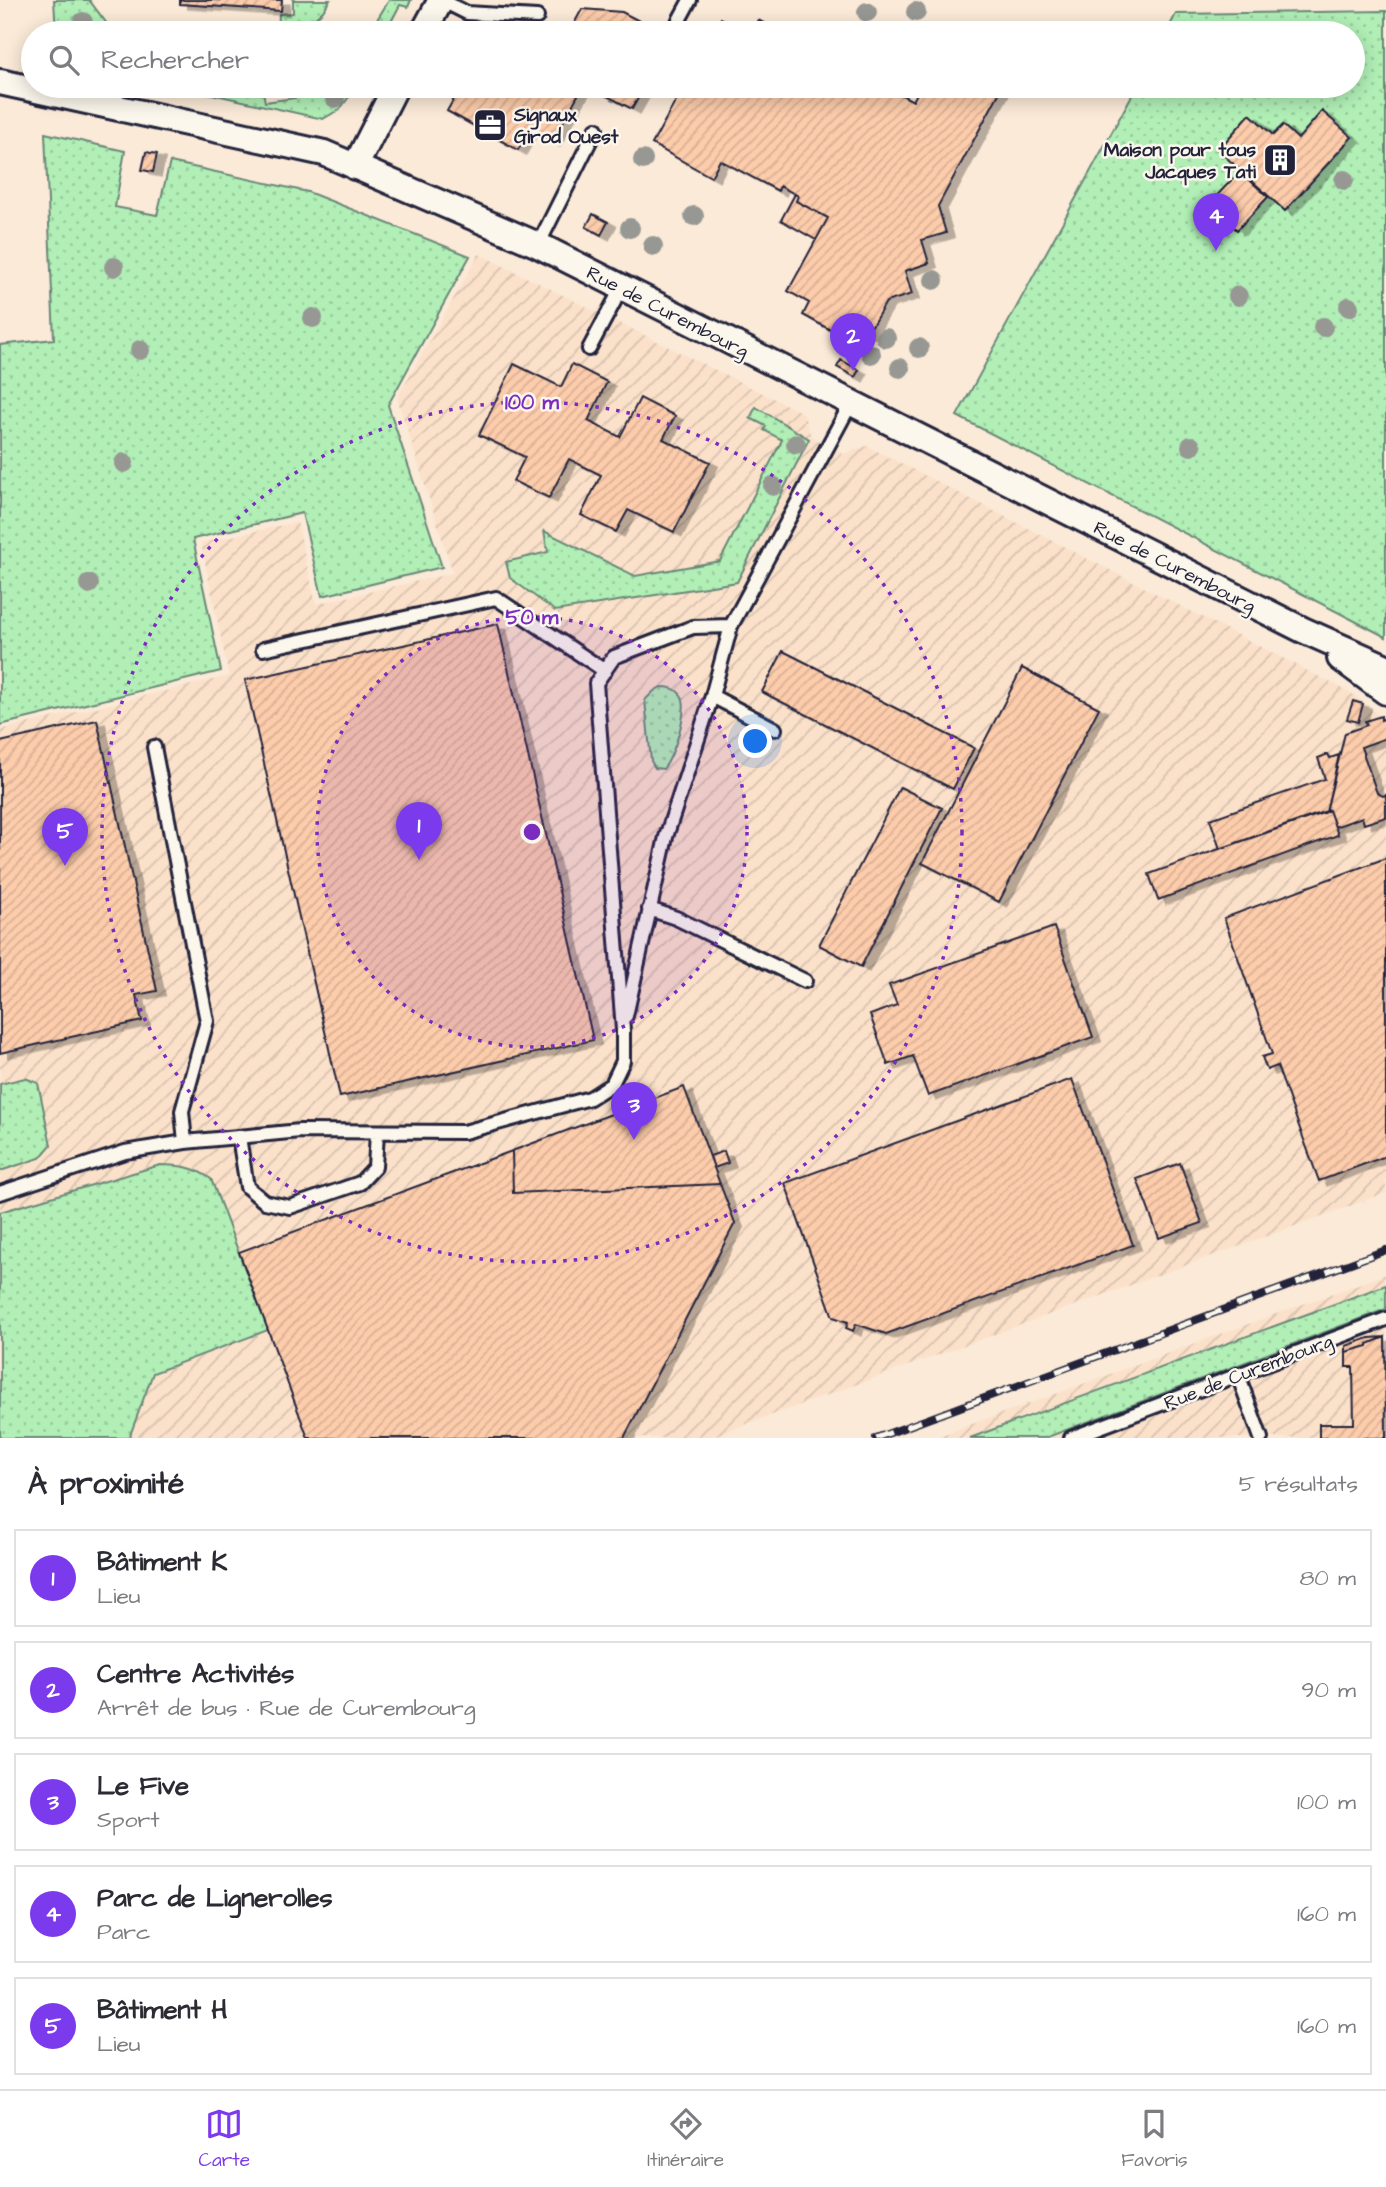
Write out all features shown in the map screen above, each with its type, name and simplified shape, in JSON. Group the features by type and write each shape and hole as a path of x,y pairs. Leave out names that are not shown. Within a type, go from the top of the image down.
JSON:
{"street":[{"path":"430,21 441,0"},
{"name":"Rue de Curembourg","path":"0,82 21,87"},
{"name":"Rue de Curembourg","path":"73,98 324,153 538,245 1303,631 1386,667"},
{"path":"355,166 390,98"},
{"name":"Rue de Curembourg","path":"1303,631 1386,692"}],"lane":[{"path":"441,0 467,13 537,18"},
{"path":"679,21 690,0"},
{"path":"538,245 596,130"},
{"path":"589,349 622,287"},
{"path":"623,1030 666,837 712,696 731,626 850,402"},
{"path":"263,649 496,597 605,671"},
{"path":"0,1193 125,1152 185,1142 300,1131 464,1132 590,1098 612,1084 623,1062 623,1030 596,683 614,657 693,627 731,626"},
{"path":"712,696 775,729"},
{"path":"154,747 207,1021 182,1111 185,1142"},
{"path":"649,909 676,918 805,981"},
{"path":"239,1136 247,1187 265,1202 290,1207 360,1183 375,1167 377,1132"},
{"name":"Rue de Curembourg","path":"1071,1438 1386,1319"},
{"path":"1238,1375 1261,1438"}],"shaded area":[{"path":"479,254 803,413 811,436 843,454 867,446 1351,693 1386,721 1386,1193 708,1438 0,1438 0,730 229,676 201,543 297,522 316,604 453,573 397,398"},
{"path":"1386,1274 1386,1438 934,1438"}],"green space":[{"path":"54,0 89,0 105,21 55,21"},
{"path":"293,0 330,0 312,21 279,21 279,14 293,13"},
{"path":"389,0 411,0 408,7 400,5 391,21 376,21"},
{"path":"1386,11 1386,637 957,416 1130,98 1365,98 1365,21 1172,21 1176,14"},
{"path":"229,98 264,98 265,102 295,98 348,98 340,109 323,119"},
{"path":"45,133 125,151 115,207 157,215 170,162 308,192 470,256 388,405 442,567 322,596 302,513 193,539 221,671 0,725 0,345 54,339"},
{"path":"756,407 809,439 737,582 555,611 510,578 506,562 548,552 544,531 635,576 720,561 782,440 764,430 766,426 750,418"},
{"path":"661,687 677,691 683,701 679,733 663,769 655,768 651,761 645,700"},
{"path":"25,1078 38,1083 51,1145 40,1158 0,1171 0,1084"},
{"path":"160,1165 187,1168 211,1179 268,1330 153,1373 129,1438 0,1438 0,1212"},
{"path":"1386,1285 1386,1309 1045,1438 970,1438"}],"building":[{"path":"180,0 282,0 281,11 180,4"},
{"path":"582,9 622,12 639,21 576,21"},
{"path":"454,98 576,98 552,142 529,130 518,150 447,111"},
{"path":"611,98 638,98 632,109"},
{"path":"677,98 907,98 913,101 915,98 996,98 938,206 946,233 922,240 929,263 905,271 912,294 886,302 867,334 841,320 834,332 803,315 809,303 788,291 828,218 796,201 798,196 780,186 778,191 720,160 711,177 652,144"},
{"name":"Maison pour tous Jacques Tati","path":"1322,111 1352,137 1285,211 1218,150 1250,114 1273,135 1283,125 1298,139"},
{"path":"146,152 157,154 153,172 142,170"},
{"path":"1240,171 1268,197 1237,230 1209,204"},
{"path":"795,194 798,196 796,201 828,218 816,240 781,220"},
{"path":"593,214 608,222 601,235 586,227"},
{"path":"841,360 859,370 855,377 837,367"},
{"path":"514,364 561,387 572,364 607,382 588,421 620,437 640,398 675,416 663,439 710,462 674,532 628,510 616,532 581,515 601,475 569,459 549,498 513,481 525,457 479,435"},
{"path":"498,624 593,1040 340,1097 245,680"},
{"path":"783,651 974,748 953,789 762,692"},
{"path":"1022,668 1099,708 999,902 922,863"},
{"path":"1353,701 1363,704 1358,722 1347,719"},
{"path":"1381,716 1381,720 1386,718 1386,738 1361,747 1377,793 1386,795 1386,817 1364,824 1362,817 1335,827 1329,810 1326,812 1345,733 1367,725 1365,721"},
{"path":"97,720 157,991 136,995 142,1021 0,1053 0,742"},
{"path":"1328,754 1330,758 1339,755 1326,812 1220,849 1210,819 1325,779 1318,758"},
{"path":"900,787 942,808 861,967 819,945"},
{"path":"1329,810 1338,835 1158,900 1149,874"},
{"path":"1386,858 1386,1156 1319,1181 1277,1066 1267,1070 1262,1057 1272,1054 1224,918"},
{"path":"1054,927 1093,1037 928,1096 913,1056 888,1065 870,1015 897,1005 889,985"},
{"path":"1072,1079 1133,1245 886,1334 856,1324 853,1331 846,1328 848,1322 833,1317 785,1183"},
{"path":"684,1087 720,1184 513,1193 512,1151"},
{"path":"512,1151 513,1193 720,1184 735,1223 624,1438 308,1438 239,1252"},
{"path":"724,1151 728,1163 714,1168 710,1156"},
{"path":"1180,1163 1202,1223 1159,1238 1137,1179"},
{"path":"1385,1337 1386,1438 1319,1438 1319,1424 1354,1424 1353,1367 1346,1367 1346,1352 1368,1346"},
{"path":"1385,1337 1368,1346 1346,1352 1346,1346 1369,1338"}],"railway":[{"path":"876,1438 1386,1250"}],"place":[{"name":"Signaux Girod Ouest","path":"490,125"},
{"name":"Maison pour tous Jacques Tati","path":"1280,160"},
{"name":"Parc de Lignerolles","path":"1216,251"},
{"name":"Centre Activités","path":"853,371"},
{"name":"Bâtiment K","path":"419,860"},
{"name":"Bâtiment H","path":"65,866"},
{"name":"Le Five","path":"634,1140"}]}
